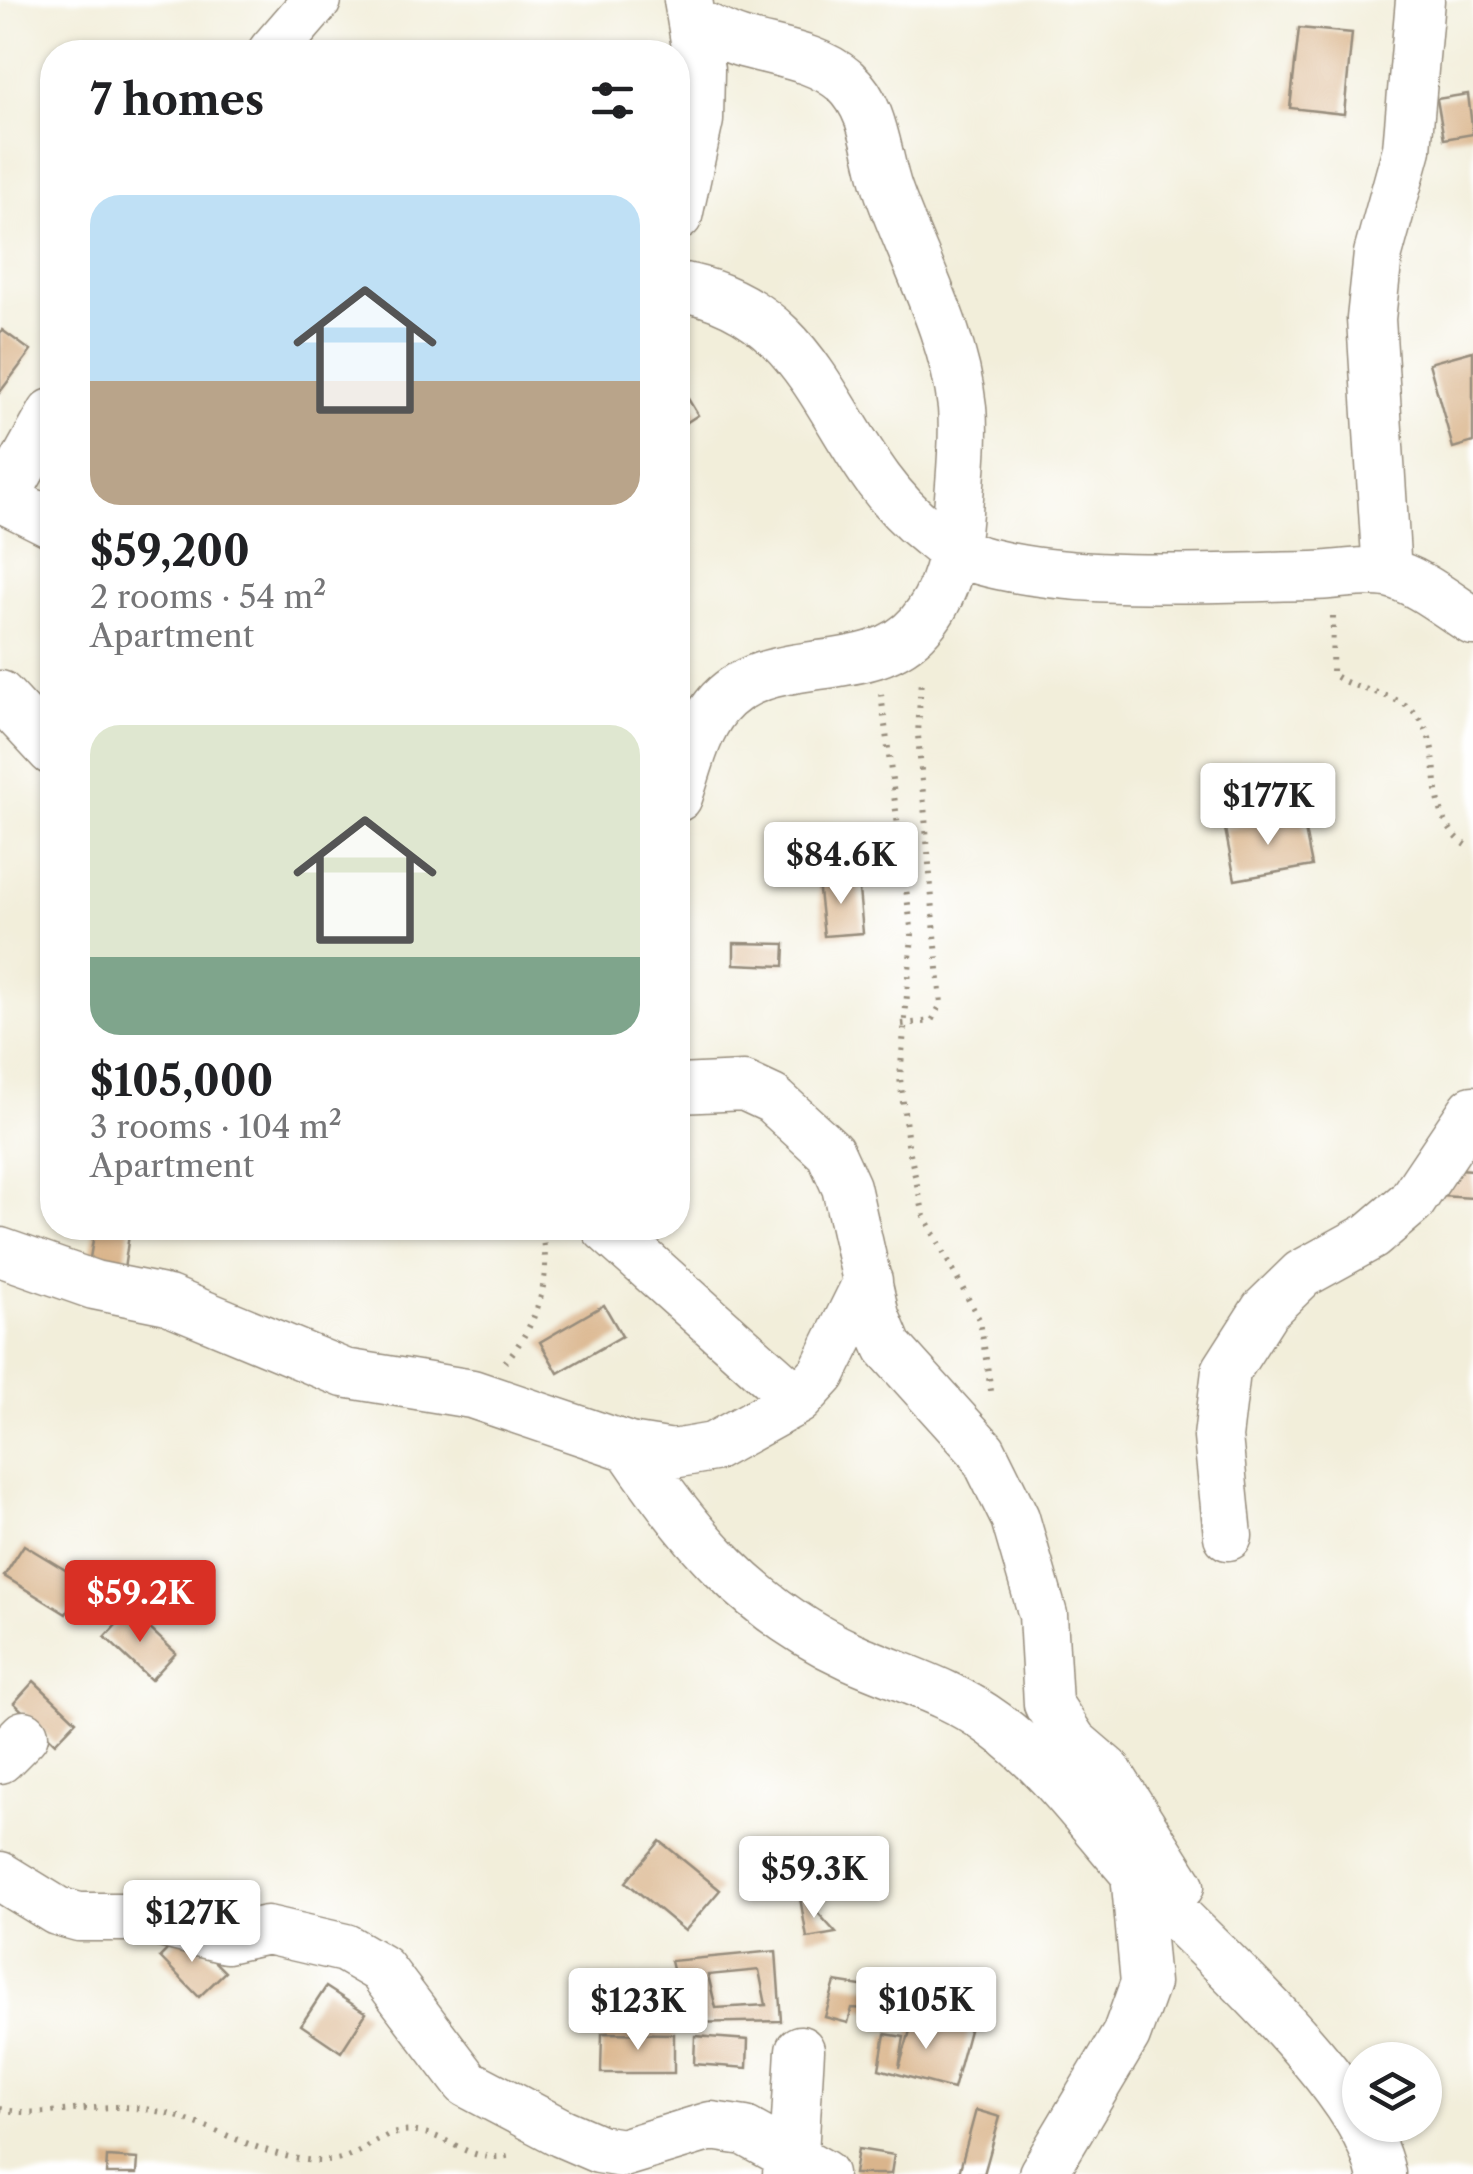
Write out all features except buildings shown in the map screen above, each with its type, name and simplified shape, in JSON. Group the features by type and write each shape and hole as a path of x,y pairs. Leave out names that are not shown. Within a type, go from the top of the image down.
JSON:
{"street":[{"path":"282,40 317,0"},
{"path":"1388,574 1371,320 1378,254 1407,149 1420,0"},
{"path":"690,10 700,70 699,120 690,161"},
{"path":"690,10 737,41 824,66 848,83 865,107 887,186 946,338 962,405 954,552 924,621 910,636 876,654 737,685 714,709 690,768"},
{"path":"690,278 771,326 797,351 884,488 903,512 954,552 1029,570 1090,574 1388,574 1473,622"},
{"path":"40,433 2,498 40,517"},
{"path":"0,695 40,738"},
{"path":"690,1088 744,1086 772,1099 805,1124 830,1152 846,1187 888,1347 982,1451 1015,1518 1043,1615 1042,1671 1048,1704 1072,1742 1108,1772 1129,1803 1183,1889 1194,1932"},
{"path":"1228,1536 1218,1437 1226,1371 1265,1310 1302,1274 1372,1236 1411,1202 1473,1110"},
{"path":"619,1240 798,1400"},
{"path":"0,1252 94,1286 168,1300 344,1373 472,1394 629,1447 673,1454 713,1447 798,1400 822,1374 868,1280"},
{"path":"629,1447 695,1541 758,1599 851,1656 932,1686 994,1724 1063,1786 1135,1873 1314,2060 1356,2119 1381,2174"},
{"path":"1043,2174 1126,2036 1145,1983 1135,1873"},
{"path":"0,1876 57,1912 79,1918 136,1917 226,1939 267,1930 365,1956 381,1969 443,2056 468,2083 598,2150 622,2152 711,2126 745,2131 801,2167"},
{"path":"800,2050 801,2167"}],"path":[{"path":"1337,575 1332,674 1416,713 1425,728 1447,828 1473,849"},
{"path":"902,1024 932,1021 941,1004 918,734 924,621"},
{"path":"876,654 912,935 900,1078 908,1144 924,1216 968,1292 992,1375 992,1469"},
{"path":"472,1394 526,1338 543,1290 548,1255 544,1240"},
{"path":"0,2109 55,2112 108,2104 156,2110 204,2130 327,2162 353,2154 389,2132 422,2132 468,2154 503,2157 532,2150 562,2133"}]}
